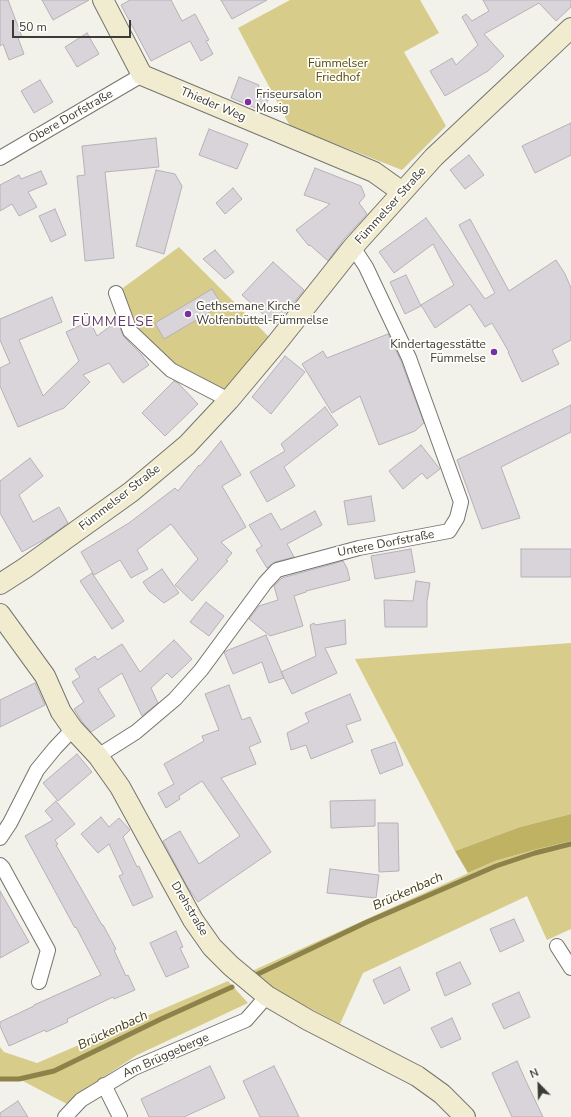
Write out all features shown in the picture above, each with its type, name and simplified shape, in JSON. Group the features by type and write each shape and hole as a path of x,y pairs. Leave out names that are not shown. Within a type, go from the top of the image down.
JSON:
{"street":[{"path":"103,0 142,75"},
{"name":"Fümmelser Straße","path":"0,584 25,568 131,492 187,445 229,400 291,326 353,248 402,192 454,137 571,28"},
{"name":"Obere Dorfstraße","path":"0,158 142,75"},
{"name":"Thieder Weg","path":"142,75 374,172 402,192"},
{"name":"Untere Dorfstraße","path":"98,756 136,732 175,700 201,670 265,582 277,570 359,548 449,531 457,518 461,502 409,358 366,267 353,248"},
{"path":"116,293 130,331 171,370 229,400"},
{"name":"Drehstraße","path":"0,614 45,676 61,712 73,729 98,756 120,787 193,920 212,947 231,966 266,996 308,1020 417,1076 442,1094 465,1117"},
{"path":"0,838 10,823 37,770 73,729"},
{"path":"0,865 48,950 39,982"},
{"path":"557,946 571,968"},
{"name":"Am Brüggeberge","path":"64,1117 81,1100 134,1068 246,1020 266,996"},
{"path":"104,1085 120,1117"}],"green space":[{"name":"Fümmelser Friedhof","path":"290,0 420,0 439,33 404,52 446,126 402,170 290,126 238,28"},
{"path":"179,247 276,344 229,400 171,370 130,331 116,293"},
{"path":"571,643 571,814 520,827 455,851 355,659"},
{"path":"571,841 571,929 547,940 527,896 363,973 340,1024 277,991 252,971 495,861"},
{"path":"228,981 248,1003 137,1055 102,1078 67,1104 19,1079 0,1079 0,1047 4,1052 37,1063"}],"shaded area":[{"path":"571,814 571,841 495,861 468,873 455,851 520,827"}],"building":[{"path":"0,0 8,0 22,37 18,38 24,54 9,60 3,44 0,46"},
{"path":"42,0 89,0 53,20"},
{"path":"130,0 171,0 182,21 195,14 209,40 206,41 213,54 201,61 190,41 151,61 121,5"},
{"path":"221,0 267,0 232,19"},
{"path":"483,0 571,0 571,7 556,21 539,3 484,34 504,56 488,71 445,96 430,71 452,58 456,65 478,45 462,17 466,14 472,21 489,11"},
{"path":"87,33 99,54 77,67 65,47"},
{"path":"239,77 259,85 256,95 268,100 263,111 231,98"},
{"path":"40,80 53,102 34,113 21,91"},
{"path":"571,123 571,155 535,173 522,146"},
{"path":"209,129 248,144 237,169 199,155"},
{"path":"156,138 159,167 105,172 114,258 85,261 77,176 85,175 82,146"},
{"path":"469,155 484,175 465,189 450,170"},
{"path":"315,168 361,186 365,196 359,203 367,214 344,239 328,261 310,245 309,246 296,230 330,204 304,195"},
{"path":"156,170 175,174 182,186 164,254 136,246"},
{"path":"41,171 47,184 28,192 37,207 19,216 12,204 0,211 0,185 19,175 21,179"},
{"path":"233,188 242,199 225,214 216,203"},
{"path":"55,209 66,235 51,242 39,216"},
{"path":"426,218 485,299 495,293 459,225 470,219 509,291 556,260 565,274 571,288 571,340 552,350 559,364 522,382 509,352 492,323 485,327 470,304 435,328 421,305 454,285 433,244 394,273 379,252"},
{"path":"215,250 234,272 225,279 203,259"},
{"path":"273,262 304,290 275,325 242,295"},
{"path":"406,275 421,306 405,314 390,282"},
{"name":"Gethsemane Kirche Wolfenbüttel-Fümmelse","path":"212,289 222,305 164,339 155,323"},
{"path":"52,297 62,322 19,340 43,396 79,361 66,332 90,321 97,336 117,321 124,337 141,354 149,365 123,383 109,363 83,375 90,382 64,408 18,427 0,386 0,368 10,363 0,340 0,319"},
{"path":"388,334 401,361 424,423 415,431 379,445 360,396 332,413 302,364 323,351 327,358"},
{"path":"285,356 305,372 271,414 252,397"},
{"path":"174,381 178,383 198,404 165,436 142,413"},
{"path":"571,405 571,432 501,467 520,518 482,529 457,460"},
{"path":"325,407 338,425 284,467 295,486 267,502 250,472 285,451 281,444"},
{"path":"221,441 241,475 222,486 246,527 221,542 232,553 226,560 228,561 192,601 175,585 198,559 171,524 137,550 148,569 131,578 120,560 94,575 81,552 129,523 175,488 178,491"},
{"path":"421,445 440,469 427,479 422,473 403,489 389,471"},
{"path":"30,458 43,476 19,495 33,522 59,507 68,523 52,535 22,552 0,513 0,481"},
{"path":"371,496 375,521 348,525 344,501"},
{"path":"315,511 322,525 287,544 294,557 275,562 267,568 256,550 262,546 249,525 271,513 281,530"},
{"path":"411,549 415,572 375,579 371,556"},
{"path":"521,549 571,549 571,577 521,577"},
{"path":"343,561 347,568 350,580 306,591 294,596 303,626 270,636 249,619 259,606 278,600 274,586 282,578"},
{"path":"162,569 179,593 164,603 149,591 143,582"},
{"path":"92,573 124,621 112,629 80,581"},
{"path":"416,581 430,583 427,601 427,627 385,627 384,600 413,601"},
{"path":"206,602 224,616 209,636 190,622"},
{"path":"345,620 346,644 325,648 337,673 292,694 281,672 316,656 310,625 314,623 315,625"},
{"path":"266,635 284,678 269,683 262,662 233,674 224,652"},
{"path":"174,640 192,659 172,678 167,673 151,688 158,703 142,716 122,673 98,689 115,716 91,732 74,709 84,702 72,682 80,677 75,669 95,656 97,660 122,644 140,672"},
{"path":"35,683 45,705 0,727 0,700"},
{"path":"229,685 242,720 250,717 261,742 249,747 256,764 221,778 271,852 198,902 188,888 163,841 180,831 199,864 240,836 202,781 179,796 180,799 166,808 158,793 174,784 164,764 204,741 202,736 219,730 205,694"},
{"path":"350,694 361,720 346,725 353,742 311,759 306,745 291,750 287,733 309,722 305,713"},
{"path":"395,742 403,765 380,774 371,750"},
{"path":"77,754 92,772 58,801 43,783"},
{"path":"375,800 375,826 331,828 330,801"},
{"path":"56,801 75,824 55,840 58,844 56,845 103,925 116,949 114,950 126,976 128,975 135,990 114,999 113,997 67,1019 68,1022 46,1032 45,1030 9,1046 0,1026 0,1022 101,975 25,836 53,820 45,811"},
{"path":"101,817 109,827 119,818 130,830 123,837 137,867 139,866 153,897 133,906 119,876 123,874 109,844 98,853 81,834"},
{"path":"378,823 398,823 399,871 379,872"},
{"path":"330,869 379,875 376,898 327,893"},
{"path":"0,891 29,942 0,958"},
{"path":"514,919 524,941 500,952 490,929"},
{"path":"176,931 183,947 180,948 189,967 166,977 150,943"},
{"path":"460,962 471,984 445,996 436,973"},
{"path":"400,967 410,990 384,1004 373,980"},
{"path":"519,992 530,1017 504,1029 492,1004"},
{"path":"452,1018 461,1039 441,1048 431,1028"},
{"path":"517,1061 543,1117 512,1117 492,1073"},
{"path":"210,1066 225,1098 184,1117 149,1117 141,1099"},
{"path":"274,1066 299,1117 260,1117 243,1081"},
{"path":"18,1101 28,1117 0,1117 0,1113"}],"waterway":[{"name":"Brückenbach","path":"258,974 367,922 496,866 535,853 571,844"},
{"name":"Brückenbach","path":"0,1079 19,1079 54,1071 161,1019 232,987"}],"place":[{"name":"Friseursalon Mosig","path":"248,102"},
{"name":"Gethsemane Kirche Wolfenbüttel-Fümmelse","path":"188,314"},
{"name":"Kindertagesstätte Fümmelse","path":"494,352"}],"district":[{"name":"FÜMMELSE","path":"113,323"}]}
